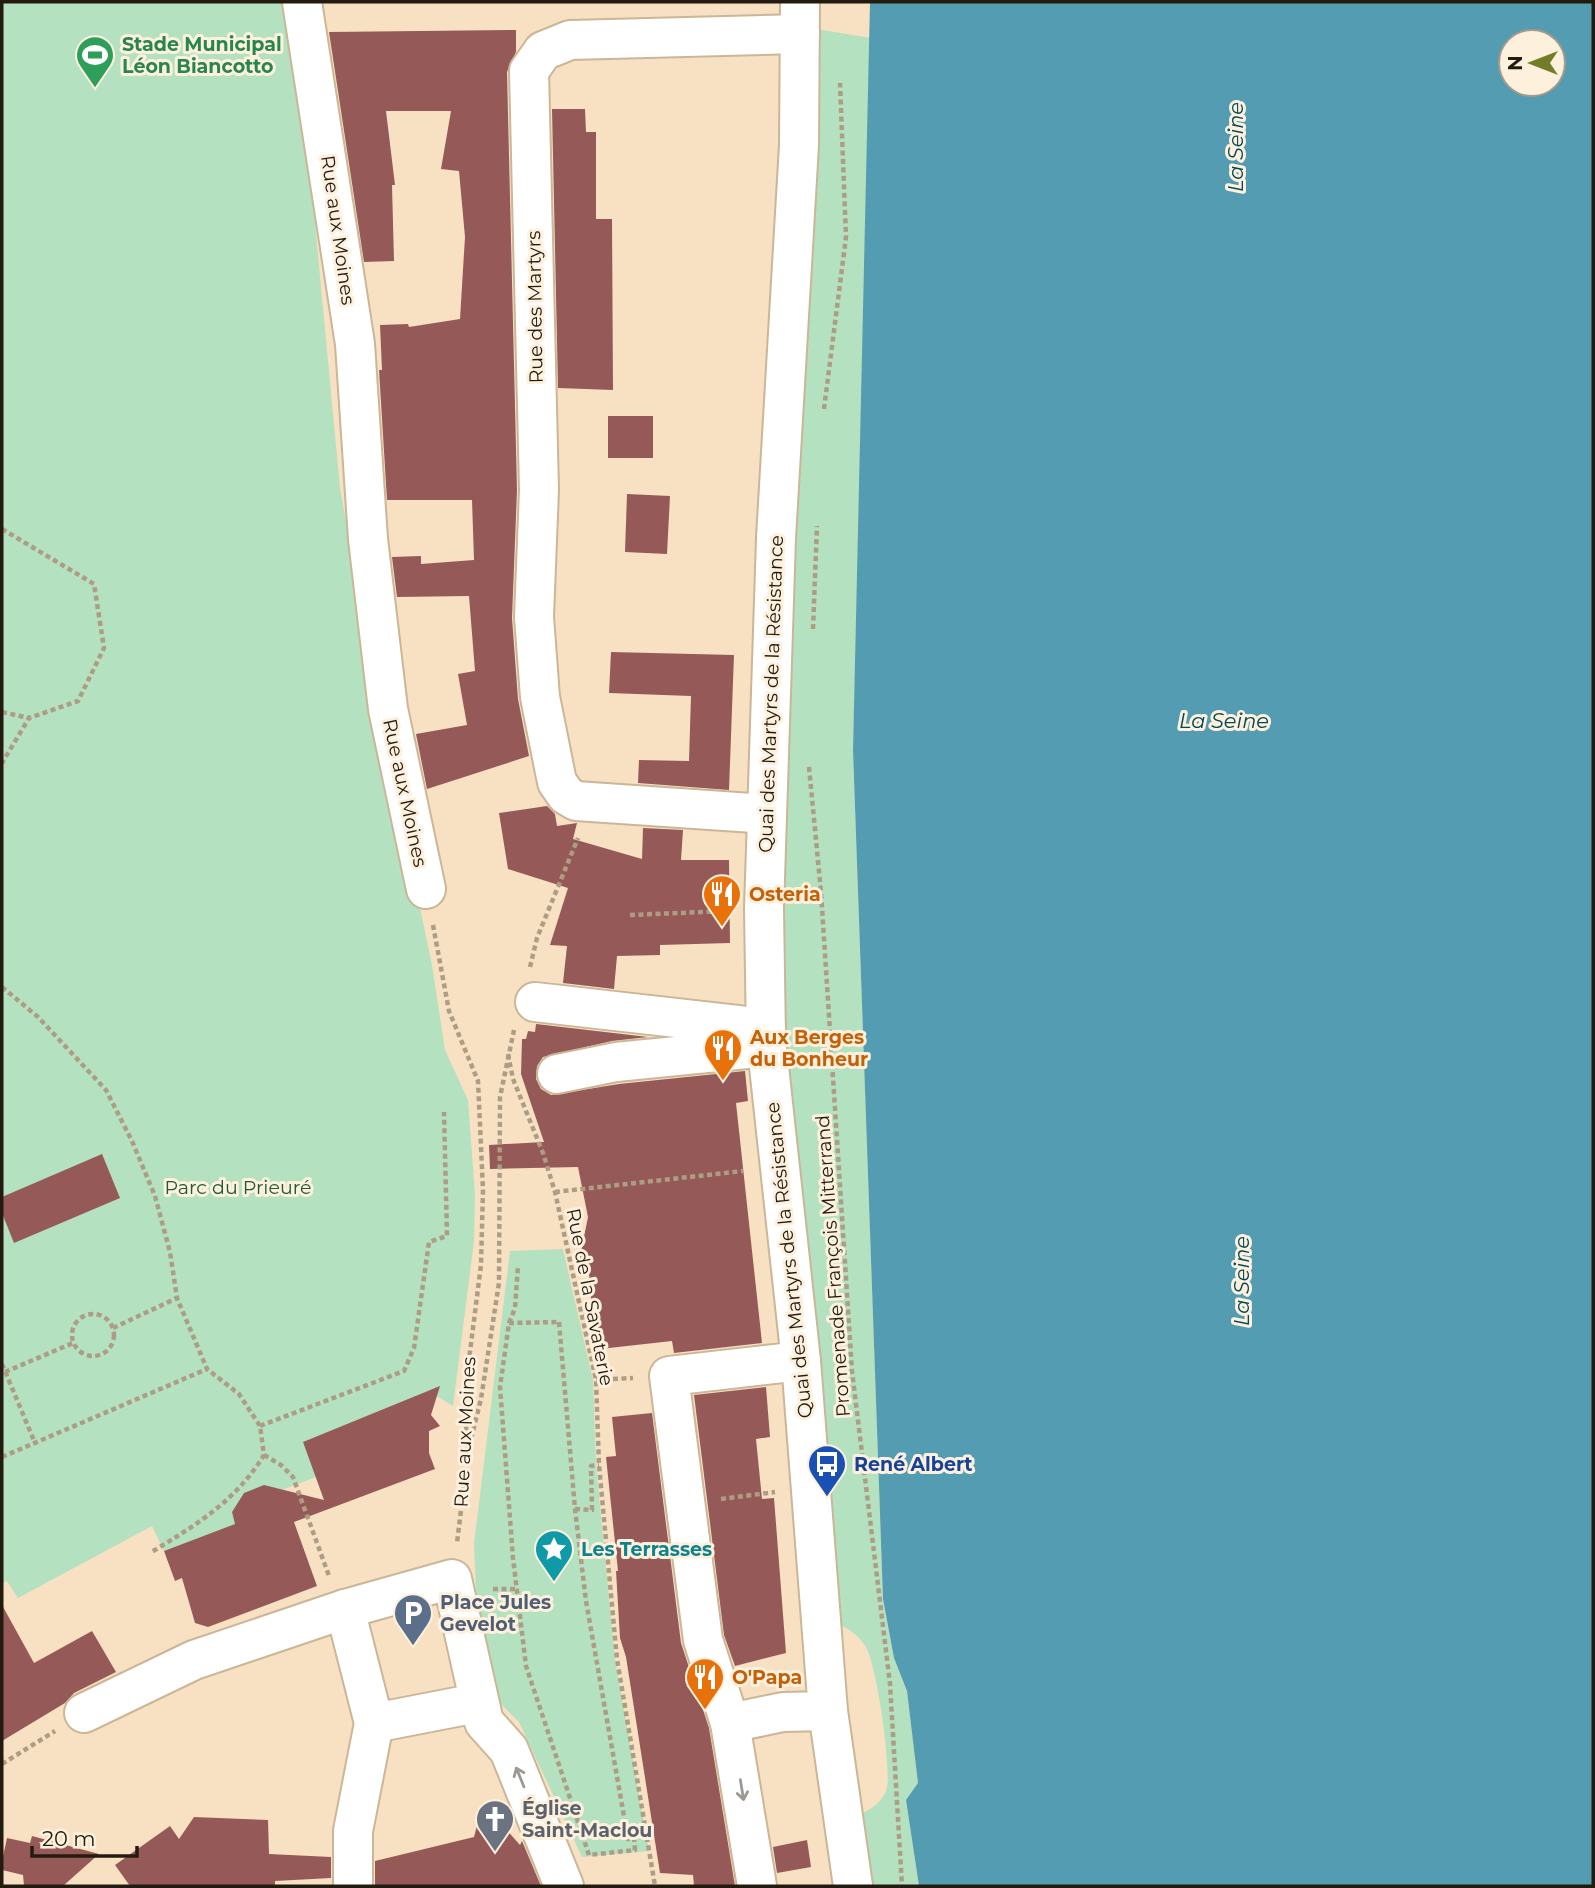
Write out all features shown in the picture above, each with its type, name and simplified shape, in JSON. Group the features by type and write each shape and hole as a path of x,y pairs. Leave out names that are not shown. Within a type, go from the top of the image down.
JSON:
{"street":[{"name":"Rue aux Moines","path":"302,2 355,344 368,539 388,709 426,889"},
{"name":"Rue des Martyrs","path":"592,803 576,801 566,794 557,782 540,697 534,617 539,490 529,71 543,51 570,40 800,18"},
{"name":"Quai des Martyrs de la Résistance","path":"800,18 798,173 776,538 767,814 764,909 767,1038 802,1362 828,1711 853,1886"},
{"path":"592,803 767,814"},
{"path":"525,1002 767,1038"},
{"path":"557,1074 767,1038"},
{"path":"757,1886 730,1723 703,1640 669,1376 802,1362"},
{"path":"84,1713 218,1650 345,1609 452,1579 477,1703 484,1722 509,1750 564,1886"},
{"path":"345,1609 374,1723 353,1831 353,1886"},
{"path":"374,1723 477,1703"},
{"path":"730,1723 783,1712 828,1711"}],"path":[{"path":"822,423 846,237 839,71"},
{"path":"813,631 817,520"},
{"path":"2,529 94,584 104,648 78,701 29,718 2,712"},
{"path":"2,763 29,718"},
{"name":"Promenade François Mitterrand","path":"809,755 808,769 821,892 852,1371 890,1684 902,1886"},
{"path":"468,1452 481,1399 499,1283 500,1097 508,1054 525,1002 537,938 592,803"},
{"name":"Rue aux Moines","path":"426,889 449,1011 478,1081 483,1190 481,1265 464,1399 468,1452 452,1579"},
{"path":"630,915 764,909"},
{"path":"2,987 37,1017 106,1090 132,1141 155,1196 170,1252 177,1298 207,1369 239,1394 260,1426 264,1455 247,1482 212,1513 150,1553"},
{"name":"Rue de la Savaterie","path":"508,1054 513,1079 544,1153 555,1192 596,1380 599,1465 617,1659 655,1886"},
{"path":"260,1426 404,1371 414,1348 429,1242 446,1236 444,1112"},
{"path":"555,1192 779,1168"},
{"path":"509,1323 559,1322 586,1601 628,1839 634,1838 635,1850 589,1854 526,1666 513,1558 500,1387 509,1323 515,1308 518,1266"},
{"path":"113,1328 177,1298"},
{"path":"99,1314 113,1328 113,1340 101,1354 86,1355 73,1343 73,1326 85,1315 99,1314"},
{"path":"5,1371 73,1343"},
{"path":"2,1364 35,1443"},
{"path":"2,1457 207,1369"},
{"path":"264,1455 281,1465 293,1477 330,1580 345,1609"},
{"path":"575,1509 592,1510 591,1466 599,1465"},
{"path":"686,1503 811,1487"},
{"path":"2,1764 84,1713"}],"green space":[{"name":"Parc du Prieuré","path":"2,2 287,2 313,202 340,488 394,783 432,965 445,1050 468,1100 475,1195 474,1241 453,1406 428,1391 304,1442 316,1477 235,1508 232,1512 234,1518 241,1522 164,1551 152,1526 18,1598 7,1581 2,1583"},
{"path":"810,28 871,38 853,750 883,1599 894,1658 907,1691 918,1783 906,1801 919,1886 861,1886 853,1819 874,1806 885,1793 887,1758 879,1694 866,1647 849,1630 827,1621 776,982"},
{"path":"563,1249 593,1380 596,1465 615,1660 649,1851 582,1857 519,1722 494,1697 476,1591 474,1544 510,1251"}],"water":[{"name":"La Seine","path":"870,2 1593,2 1593,1886 919,1886 906,1800 918,1783 907,1691 894,1658 883,1599 853,750"}],"building":[{"path":"516,30 516,52 507,72 517,490 512,618 518,699 529,756 427,789 416,734 467,725 458,674 475,671 469,596 397,597 392,557 421,556 421,564 474,560 472,500 387,500 379,370 382,370 380,325 408,324 409,327 460,319 465,237 459,171 441,169 451,111 386,111 395,185 392,185 394,261 364,262 329,32"},
{"path":"552,109 585,109 586,132 596,132 596,219 612,219 613,390 558,388"},
{"path":"608,416 653,416 653,458 608,458"},
{"path":"627,494 670,496 667,554 625,552"},
{"path":"611,652 734,655 729,790 638,783 639,760 689,761 691,696 609,693"},
{"path":"547,806 555,814 557,826 577,823 573,839 642,859 643,828 683,830 681,860 729,860 730,943 660,945 660,955 617,956 614,989 563,983 567,946 550,945 568,888 508,869 499,813"},
{"path":"536,1024 648,1037 612,1041 543,1057 537,1066 536,1079 541,1089 551,1095 619,1084 745,1071 748,1101 736,1103 762,1343 674,1353 672,1341 600,1349 597,1319 593,1319 589,1274 579,1262 588,1217 578,1167 490,1169 489,1145 544,1142 521,1074 522,1039 526,1039 528,1031 535,1032"},
{"path":"102,1154 120,1198 14,1243 2,1213 2,1197"},
{"path":"440,1386 431,1415 440,1426 429,1431 429,1453 435,1469 294,1522 317,1586 208,1627 195,1623 182,1578 175,1581 164,1551 235,1524 232,1512 244,1493 264,1485 324,1500 303,1442"},
{"path":"766,1387 770,1437 756,1439 762,1499 774,1498 786,1653 735,1666 724,1635 694,1395"},
{"path":"652,1413 681,1643 709,1728 735,1886 697,1886 694,1885 693,1875 660,1873 626,1657 620,1638 618,1571 606,1457 616,1456 612,1417"},
{"path":"2,1605 34,1663 92,1631 116,1672 74,1693 65,1703 2,1741"},
{"path":"194,1817 268,1820 269,1854 331,1857 331,1878 275,1881 275,1886 130,1886 115,1865 170,1826 179,1839"},
{"name":"Église Saint-Maclou","path":"495,1817 520,1845 522,1841 541,1886 375,1886 375,1861 474,1837 478,1822"},
{"path":"32,1836 99,1854 63,1886 24,1886 23,1875 2,1870 2,1861 7,1838 30,1843"},
{"path":"807,1840 811,1867 777,1873 773,1847"}],"place":[{"name":"Stade Municipal Léon Biancotto","path":"95,89"},
{"name":"Osteria","path":"722,928"},
{"name":"Aux Berges du Bonheur","path":"723,1082"},
{"name":"René Albert","path":"827,1498"},
{"name":"Les Terrasses","path":"554,1583"},
{"name":"Place Jules Gevelot","path":"413,1647"},
{"name":"O'Papa","path":"705,1711"},
{"name":"Église Saint-Maclou","path":"495,1853"}]}
